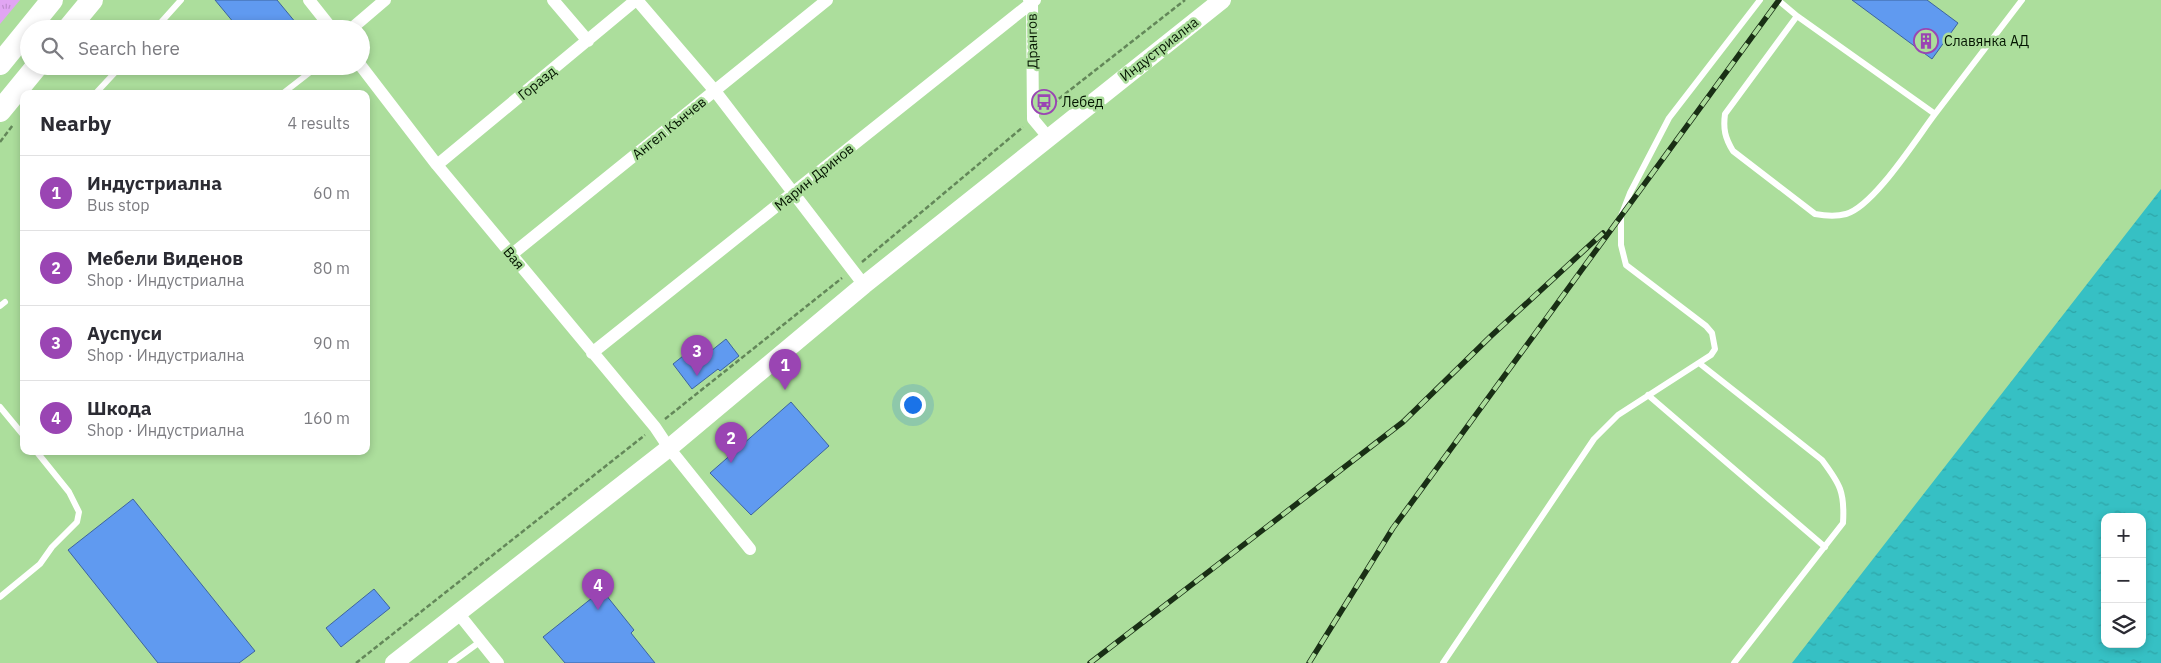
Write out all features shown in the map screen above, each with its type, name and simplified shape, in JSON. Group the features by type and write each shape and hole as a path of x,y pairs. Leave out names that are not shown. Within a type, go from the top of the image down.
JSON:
{"highway":[{"path":"36,20 52,0"},
{"path":"75,20 92,0"},
{"path":"0,64 20,39"},
{"path":"22,90 31,75"},
{"path":"10,109 20,93"}],"main road":[{"name":"Индустриална","path":"394,663 669,448 864,285 1222,0"}],"street":[{"path":"309,0 325,20"},
{"path":"361,20 384,0"},
{"path":"553,0 588,41"},
{"path":"636,0 715,91 864,285"},
{"name":"Горазд","path":"437,165 636,0"},
{"name":"Ангел Кънчев","path":"511,255 827,0"},
{"name":"Дрангов","path":"1032,1 1033,119"},
{"name":"Марин Дринов","path":"592,352 795,193 1032,1"},
{"name":"Вая","path":"368,75 437,165 655,427 669,448 750,549"},
{"path":"1033,119 1048,137"},
{"path":"458,613 498,663"}],"lane":[{"path":"163,20 181,0"},
{"path":"1444,663 1594,439 1618,414 1711,355 1715,349 1712,332 1626,265 1621,245 1621,216 1630,193 1669,118 1760,0"},
{"path":"1778,0 1796,16 1935,114"},
{"path":"1796,16 1725,114 1723,126 1725,139 1733,151 1815,214 1831,216 1847,214 1863,204 1876,191 2022,0"},
{"path":"99,90 112,75"},
{"path":"287,90 306,75"},
{"path":"1699,363 1822,460 1837,480 1845,501 1843,523 1734,663"},
{"path":"1648,395 1825,547"},
{"path":"0,407 20,431"},
{"path":"0,598 40,564 52,547 77,522 79,512 68,492 39,455"},
{"path":"451,663 481,641"}],"path":[{"path":"356,663 852,270 1033,119 1186,0"},
{"path":"0,142 10,109"}],"green space":[{"path":"0,0 20,0 0,24"}],"water":[{"path":"2161,189 2161,663 1792,663"}],"building":[{"path":"215,0 277,0 294,20 232,20"},
{"name":"Славянка АД","path":"1852,0 1927,0 1958,23 1932,59"},
{"path":"726,339 739,356 692,389 673,364 698,344 706,355"},
{"path":"791,402 829,446 751,515 710,473"},
{"path":"133,499 255,651 239,663 158,663 68,550"},
{"path":"374,589 390,608 341,647 326,628"},
{"path":"602,590 634,630 631,633 655,663 565,663 543,637"}],"railway":[{"path":"1309,663 1393,528 1779,0"},
{"path":"1090,663 1403,422 1491,336 1603,233"}],"place":[{"name":"Славянка АД","path":"1926,41"},
{"name":"Лебед","path":"1044,102"},
{"name":"Ауспуси","path":"697,376"},
{"name":"Индустриална","path":"785,390"},
{"name":"Мебели Виденов","path":"731,463"},
{"name":"Шкода","path":"598,610"}]}
